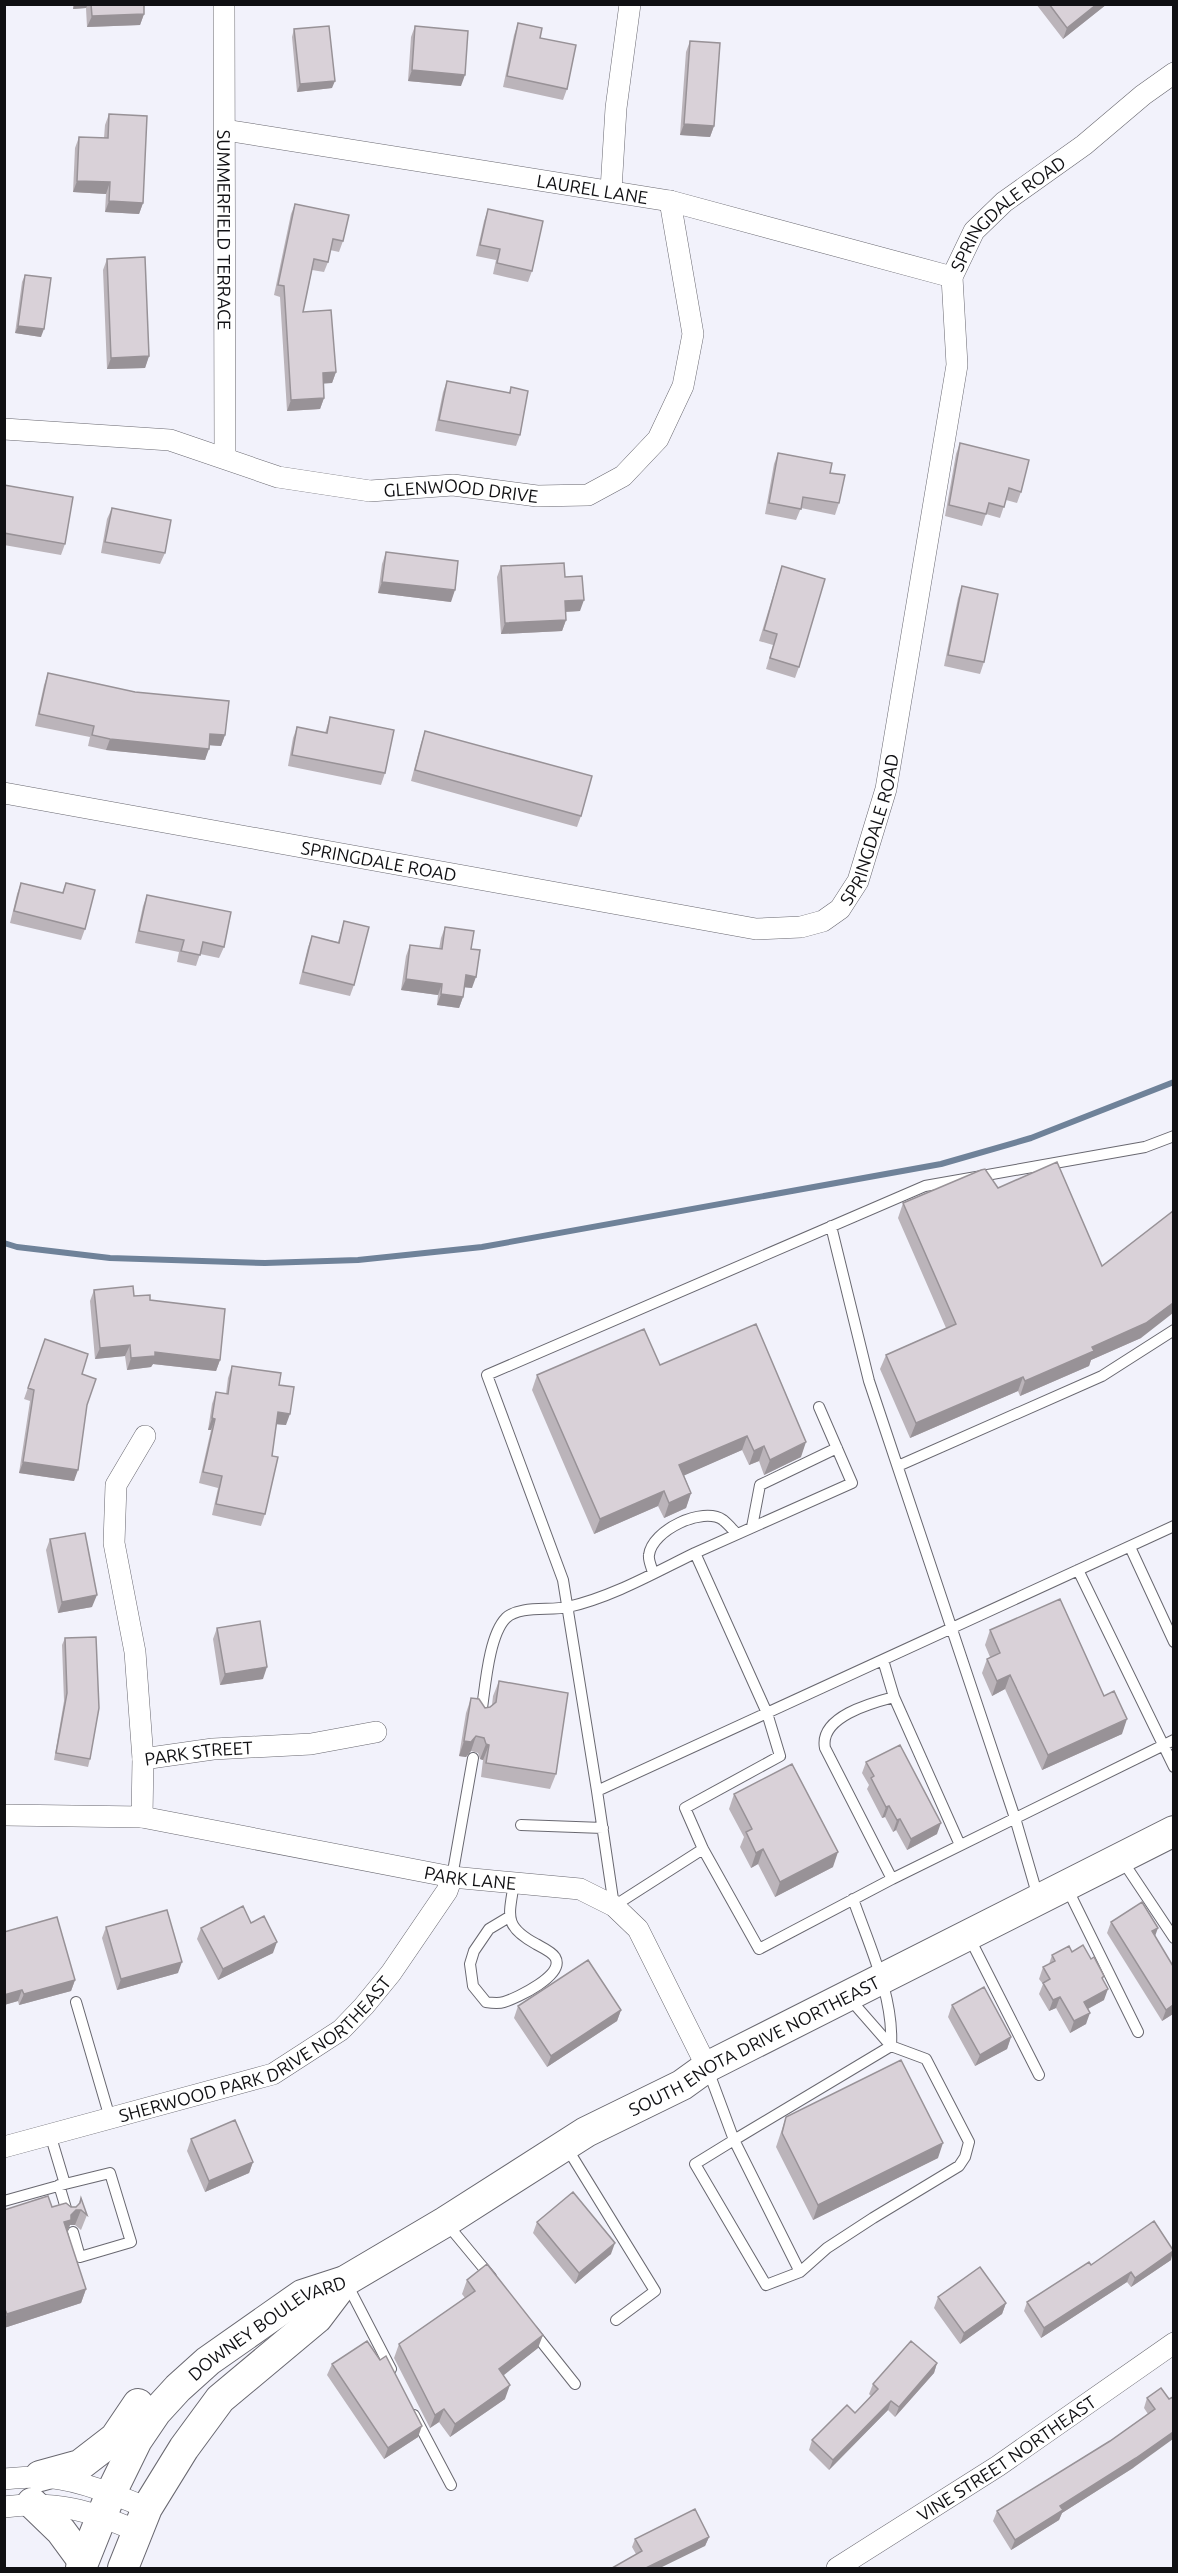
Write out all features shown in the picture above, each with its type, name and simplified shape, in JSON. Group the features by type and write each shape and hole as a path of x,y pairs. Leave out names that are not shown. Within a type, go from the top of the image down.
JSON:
{"main road":[{"name":"SOUTH ENOTA DRIVE NORTHEAST","path":"345,2282 445,2222 586,2132 682,2085 707,2067 1173,1831"},
{"name":"DOWNEY BOULEVARD","path":"82,2565 137,2440 156,2412 178,2388 208,2361 302,2295 345,2282"},
{"name":"DOWNEY BOULEVARD","path":"123,2568 142,2520 184,2448 220,2399 317,2318 345,2282"},
{"path":"82,2565 61,2531 26,2496 80,2465 115,2438 144,2396 170,2378 208,2361"}],"street":[{"name":"SUMMERFIELD TERRACE","path":"224,4 225,457"},
{"path":"611,190 616,108 630,4"},
{"name":"SPRINGDALE ROAD","path":"4,793 756,929 801,927 823,921 840,909 858,881 886,789 957,365 952,277 974,231 1004,202 1084,145 1173,73"},
{"name":"LAUREL LANE","path":"225,130 670,201 952,277"},
{"name":"GLENWOOD DRIVE","path":"4,429 170,440 279,477 370,491 453,485 537,496 588,495 623,476 658,439 683,386 693,334 670,201"},
{"path":"143,1759 135,1652 114,1543 116,1485 145,1436"},
{"name":"PARK STREET","path":"142,1817 143,1759 213,1749 311,1744 376,1732"},
{"path":"4,1815 142,1817"},
{"name":"PARK LANE","path":"142,1817 452,1877 580,1889 614,1906 638,1929 707,2067"},
{"name":"SHERWOOD PARK DRIVE NORTHEAST","path":"6,2141 50,2134 273,2074 341,2030 391,1973 447,1891 452,1877"},
{"name":"VINE STREET NORTHEAST","path":"837,2568 998,2466 1173,2343"},
{"path":"4,2479 26,2496 107,2505 142,2520"}],"lane":[{"path":"703,1849 614,1906 563,1580 487,1375 925,1186 1145,1147 1173,1136"},
{"path":"831,1226 869,1381 1015,1818 1038,1898"},
{"path":"898,1466 1102,1376 1173,1330"},
{"path":"481,1715 495,1636 506,1618 518,1612 567,1607 596,1599 852,1483 819,1407"},
{"path":"752,1527 760,1485 837,1448"},
{"path":"653,1573 649,1555 656,1539 683,1522 702,1515 722,1519 737,1534"},
{"path":"597,1791 1173,1526"},
{"path":"1130,1547 1173,1642"},
{"path":"695,1553 767,1713 780,1756 685,1808 703,1849 759,1949 892,1879 1173,1740"},
{"path":"1078,1570 1173,1767"},
{"path":"883,1660 894,1697 960,1845"},
{"path":"892,1879 825,1748 824,1740 832,1724 861,1708 894,1697"},
{"path":"452,1877 473,1758"},
{"path":"521,1825 603,1828"},
{"path":"1120,1858 1173,1938"},
{"path":"509,1917 489,1929 474,1950 470,1964 473,1986 486,2002 501,2003 519,1996 544,1981 553,1973 556,1964 555,1957 523,1937 512,1927 509,1917 514,1883"},
{"path":"1065,1885 1138,2032"},
{"path":"854,1899 880,1979 892,2027 891,2046"},
{"path":"968,1934 1039,2075"},
{"path":"847,1996 891,2046 926,2059 969,2142 965,2157 958,2166 827,2248 800,2272 765,2285 695,2164 891,2046"},
{"path":"76,2002 110,2118"},
{"path":"707,2067 734,2140 800,2272"},
{"path":"50,2134 68,2215"},
{"path":"566,2145 655,2291 616,2320"},
{"path":"4,2201 110,2173 131,2242 80,2257 73,2232"},
{"path":"445,2222 495,2282"},
{"path":"345,2282 397,2382"},
{"path":"524,2319 575,2384"},
{"path":"408,2402 451,2485"}],"building":[{"path":"91,4 144,4 144,14 92,16"},
{"path":"1049,4 1097,4 1067,28"},
{"path":"518,23 542,28 540,38 576,45 567,89 507,76"},
{"path":"329,26 335,81 300,84 294,29"},
{"path":"415,26 468,31 465,75 412,70"},
{"path":"690,41 720,43 714,126 684,124"},
{"path":"109,114 147,116 143,203 109,201 110,182 77,181 79,137 108,138"},
{"path":"295,204 349,215 343,241 333,239 328,262 314,259 303,312 331,310 336,372 323,373 324,398 291,400 284,286 278,285"},
{"path":"488,209 543,221 532,271 497,263 500,249 480,245"},
{"path":"145,257 149,356 111,358 107,259"},
{"path":"25,275 51,278 44,329 18,326"},
{"path":"447,381 510,393 511,387 528,391 520,435 439,420"},
{"path":"960,443 1029,460 1021,492 1009,488 1004,507 989,503 986,514 949,505"},
{"path":"778,453 832,463 830,473 845,475 839,503 803,497 801,509 769,503"},
{"path":"4,485 73,497 65,544 4,533"},
{"path":"112,508 171,520 165,553 105,542"},
{"path":"386,552 458,561 455,590 382,582"},
{"path":"564,563 565,577 582,576 584,600 565,601 566,620 505,623 501,566"},
{"path":"782,566 825,579 799,667 770,658 777,634 764,630"},
{"path":"962,586 998,594 984,662 948,655"},
{"path":"48,673 135,692 229,701 225,735 210,734 209,749 110,739 92,735 94,726 39,714"},
{"path":"330,717 394,730 385,773 292,755 297,727 327,733"},
{"path":"425,731 592,776 581,816 415,770"},
{"path":"21,883 63,893 66,883 95,890 85,929 14,911"},
{"path":"147,895 231,912 224,947 203,942 200,955 181,951 184,940 139,931"},
{"path":"344,921 369,927 354,985 303,972 312,936 339,943"},
{"path":"445,927 474,931 471,949 480,950 476,977 466,975 463,997 441,994 442,984 406,979 410,945 442,949"},
{"path":"1057,1162 1102,1266 1173,1211 1173,1303 1146,1323 1092,1347 1094,1351 1025,1381 1023,1377 916,1423 886,1355 956,1324 903,1203 981,1170 985,1169 998,1188"},
{"path":"133,1286 134,1296 150,1295 150,1300 225,1309 220,1360 155,1352 155,1356 131,1358 130,1345 100,1348 94,1290"},
{"path":"756,1324 806,1442 770,1460 764,1446 754,1451 747,1436 679,1465 691,1493 669,1503 664,1491 600,1519 537,1375 644,1329 660,1365"},
{"path":"45,1339 88,1354 82,1374 96,1379 87,1405 78,1470 23,1462 34,1390 28,1388"},
{"path":"232,1366 281,1373 279,1385 294,1387 290,1414 278,1412 272,1456 278,1457 265,1514 216,1504 222,1476 203,1472 215,1419 212,1418 216,1392 228,1394"},
{"path":"85,1533 97,1595 62,1602 50,1539"},
{"path":"1060,1599 1104,1696 1114,1691 1127,1719 1048,1755 1010,1675 997,1681 987,1659 1000,1653 990,1630"},
{"path":"260,1621 267,1667 225,1674 217,1628"},
{"path":"96,1637 99,1708 90,1759 56,1753 67,1693 65,1638"},
{"path":"499,1681 568,1693 556,1774 486,1763 489,1745 486,1744 484,1738 476,1736 471,1742 464,1741 471,1698 479,1699 485,1708 490,1707 496,1702"},
{"path":"900,1745 941,1823 911,1839 900,1819 897,1820 889,1806 886,1807 871,1778 874,1776 866,1762"},
{"path":"792,1764 838,1852 780,1882 763,1849 756,1853 746,1832 752,1829 734,1794"},
{"path":"1142,1902 1158,1928 1152,1931 1173,1966 1173,2005 1166,2010 1111,1922"},
{"path":"243,1906 251,1923 264,1916 277,1942 223,1969 201,1928"},
{"path":"167,1910 182,1962 121,1979 106,1927"},
{"path":"57,1917 75,1980 24,1994 22,1990 4,1995 4,1932"},
{"path":"1083,1945 1091,1959 1094,1957 1108,1989 1084,2002 1090,2013 1074,2021 1060,1997 1053,2000 1043,1983 1050,1979 1043,1967 1055,1961 1052,1955 1069,1946 1072,1952"},
{"path":"588,1960 621,2010 551,2056 518,2006"},
{"path":"984,1987 1011,2037 980,2055 952,2005"},
{"path":"901,2060 943,2143 818,2205 782,2133 786,2117"},
{"path":"235,2120 253,2162 209,2181 191,2139"},
{"path":"573,2192 615,2243 579,2273 537,2222"},
{"path":"48,2196 52,2207 66,2203 71,2207 76,2207 81,2198 87,2215 81,2210 76,2210 71,2215 71,2220 64,2222 86,2289 7,2314 4,2307 4,2210"},
{"path":"1154,2221 1173,2251 1135,2278 1131,2272 1044,2328 1027,2302 1089,2262 1091,2265"},
{"path":"487,2264 543,2335 499,2369 510,2385 455,2424 444,2409 435,2415 399,2344 475,2291 467,2280"},
{"path":"980,2267 1006,2303 964,2333 938,2297"},
{"path":"367,2341 380,2360 386,2356 422,2426 388,2448 332,2364"},
{"path":"911,2341 937,2363 899,2407 891,2401 833,2460 812,2440 847,2405 855,2413 878,2389 873,2384"},
{"path":"1161,2388 1169,2399 1173,2397 1173,2432 1060,2506 1063,2510 1015,2540 997,2511 1110,2441 1155,2409 1147,2398"},
{"path":"695,2509 709,2537 646,2568 612,2568 642,2551 635,2539"}],"waterway":[{"path":"4,1243 17,1247 110,1258 265,1263 358,1260 482,1247 941,1164 1031,1138 1174,1082"}]}
